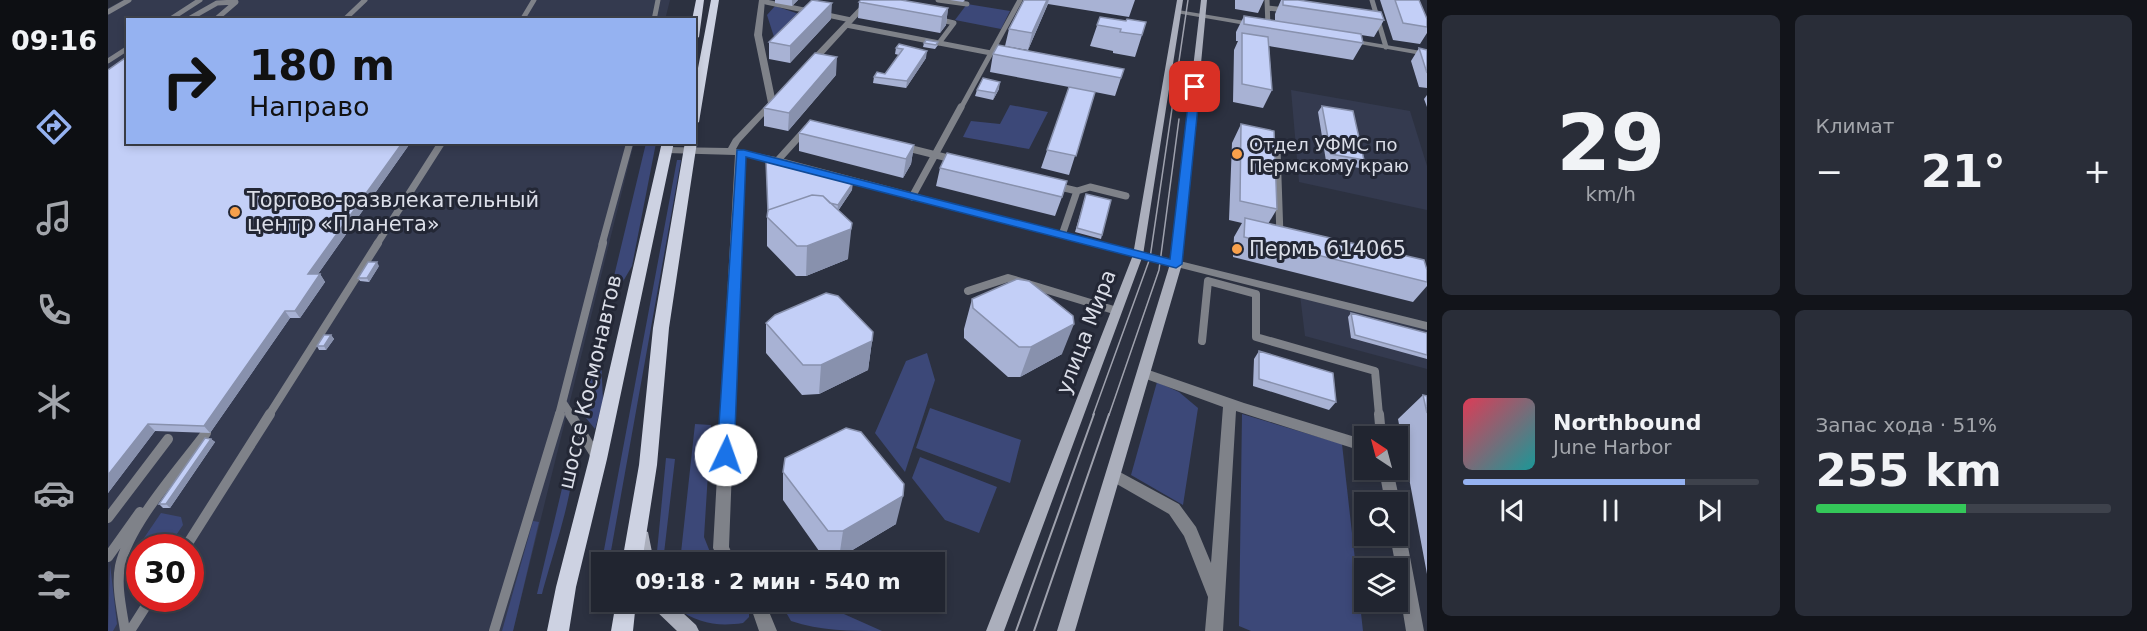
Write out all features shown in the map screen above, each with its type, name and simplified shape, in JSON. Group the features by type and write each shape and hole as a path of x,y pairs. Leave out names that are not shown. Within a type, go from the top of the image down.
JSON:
{"main road":[{"path":"696,25 700,0"},
{"path":"696,110 715,0"},
{"name":"улица Мира","path":"995,631 1138,255 1180,0"},
{"path":"1066,631 1176,264 1204,0"},
{"name":"шоссе Космонавтов","path":"558,631 566,587 598,459 668,146"},
{"path":"634,552 648,465 661,328 690,146"},
{"path":"639,520 644,552"},
{"path":"622,631 625,612"},
{"path":"670,612 690,631"}],"street":[{"path":"803,71 870,0"},
{"path":"764,2 758,35 772,103"},
{"path":"1178,12 1280,29"},
{"path":"1339,39 1427,54"},
{"path":"723,552 721,548 736,141 780,95"},
{"path":"668,146 690,146 778,160 1062,236 1427,326"},
{"path":"1143,373 1354,442"},
{"path":"1214,631 1230,403"},
{"path":"1113,475 1173,509 1190,532 1216,596"},
{"path":"1400,546 1415,631"},
{"path":"761,612 768,631"}],"lane":[{"path":"108,12 129,0"},
{"path":"172,18 200,0"},
{"path":"188,18 214,0"},
{"path":"346,18 365,0"},
{"path":"523,18 534,0"},
{"path":"654,18 658,0"},
{"path":"938,0 967,4"},
{"path":"912,197 1020,0"},
{"path":"1268,0 1268,27"},
{"path":"1372,0 1386,47"},
{"path":"189,18 217,3 236,2 217,18"},
{"path":"764,2 991,53"},
{"path":"1268,8 1290,11"},
{"path":"933,17 954,23 939,43"},
{"path":"1368,23 1379,25"},
{"path":"108,61 126,49"},
{"path":"778,160 810,124 816,126"},
{"path":"194,534 440,144"},
{"path":"494,631 563,403 584,312 629,144"},
{"path":"892,144 968,163"},
{"path":"1277,149 1280,241 1291,244"},
{"path":"1044,183 1077,191 1090,187 1126,196"},
{"path":"1062,236 1077,191"},
{"path":"968,291 1008,278 1117,311"},
{"path":"1202,341 1208,281 1256,294 1256,337 1375,371 1380,426"},
{"path":"563,403 598,459"},
{"path":"125,631 119,575 124,554 148,513 206,433"},
{"path":"108,518 168,439"},
{"path":"108,556 140,512"},
{"path":"130,631 143,612"}],"shaded area":[{"path":"123,0 670,0 666,18 126,18 126,144 634,144 513,631 108,631 108,8"},
{"path":"967,4 1010,11 1001,29 955,20"},
{"path":"775,6 802,15 775,40 767,15"},
{"path":"1291,90 1410,111 1427,166 1427,210 1299,182"},
{"path":"1010,105 1048,112 1029,149 963,137 971,121 1000,124"},
{"path":"646,144 656,144 632,266 614,297 609,297"},
{"path":"677,160 681,160 611,552 604,552"},
{"path":"1300,295 1427,328 1427,369 1305,336"},
{"path":"927,353 935,380 905,472 875,433 906,361"},
{"path":"593,357 601,357 603,401 595,429 582,413"},
{"path":"1157,382 1179,392 1198,408 1183,505 1131,475"},
{"path":"930,408 1021,440 1010,483 916,448"},
{"path":"1242,414 1342,444 1355,558 1354,612 1361,612 1363,631 1251,631 1239,626"},
{"path":"695,424 711,425 704,537 710,552 681,552"},
{"path":"573,442 573,475 569,496 542,594 537,594"},
{"path":"920,457 997,487 979,533 945,520 912,478"},
{"path":"666,458 675,459 664,552 657,552"},
{"path":"161,513 181,517 183,525 177,534 147,534"},
{"path":"533,521 539,522 513,631 502,631"},
{"path":"110,564 117,624 113,631 108,631"},
{"path":"683,612 749,612 749,617 743,623 716,624"},
{"path":"786,612 839,612 882,631 835,630 791,621"}],"building":[{"path":"812,0 832,3 790,46 769,42"},
{"path":"861,0 901,0 948,8 942,17 859,2"},
{"path":"1024,0 1047,0 1032,33 1009,29"},
{"path":"1283,0 1298,0 1381,12 1384,20 1283,5"},
{"path":"1395,0 1419,0 1427,19 1427,27 1403,23"},
{"path":"1244,16 1361,34 1363,43 1244,24"},
{"path":"1100,17 1146,22 1142,35 1120,32 1121,29 1097,25"},
{"path":"1242,33 1268,37 1272,90 1242,84"},
{"path":"926,40 938,42 936,45 924,43"},
{"path":"899,44 927,51 907,81 874,77 877,72 885,74 903,49 896,48"},
{"path":"998,45 1124,69 1121,78 993,54"},
{"path":"1419,48 1427,50 1427,73"},
{"path":"815,53 837,57 789,113 764,108"},
{"name":"Торгово-развлекательный центр «Планета»","path":"126,57 126,144 402,144 308,274 320,274 295,311 285,311 204,426 148,424 108,475 108,70"},
{"path":"983,78 1000,82 995,93 977,90"},
{"path":"1069,87 1095,92 1076,156 1047,150"},
{"path":"1322,106 1353,111 1364,160 1331,154"},
{"path":"810,120 914,145 906,159 799,133"},
{"path":"1241,124 1274,131 1277,209 1240,201"},
{"path":"947,153 1067,181 1062,197 940,168"},
{"path":"766,161 853,183 838,205 830,203 823,196 812,195 768,210 768,212"},
{"path":"1086,194 1111,200 1102,235 1077,228"},
{"path":"812,195 823,196 852,223 851,229 807,246 797,246 767,217 768,210"},
{"path":"1245,218 1424,260 1427,282 1244,237"},
{"path":"368,262 377,262 367,278 358,278"},
{"path":"1017,279 1029,281 1073,316 1074,324 1031,347 1019,347 973,308 972,299"},
{"path":"826,293 838,296 873,332 872,341 821,365 803,365 766,323 775,315"},
{"path":"1351,313 1427,333 1427,355 1355,335"},
{"path":"324,335 331,335 324,346 317,346"},
{"path":"1259,351 1333,373 1336,402 1259,379"},
{"path":"1423,395 1427,396 1427,413"},
{"path":"846,428 861,432 904,484 903,496 843,531 828,531 783,472 785,458"},
{"path":"205,438 211,439 166,504 159,504"}],"tram line":[{"path":"1093,415 1150,258 1188,0"},
{"path":"1109,415 1159,270 1179,119"},
{"path":"1016,631 1094,414"},
{"path":"1034,631 1109,414"}],"place":[{"name":"Отдел УФМС по Пермскому краю","path":"1237,154"},
{"name":"Торгово-развлекательный центр «Планета»","path":"235,212"},
{"name":"Пермь 614065","path":"1237,249"}],"route":[{"path":"726,455 740,152 1176,264 1195,87"}]}
